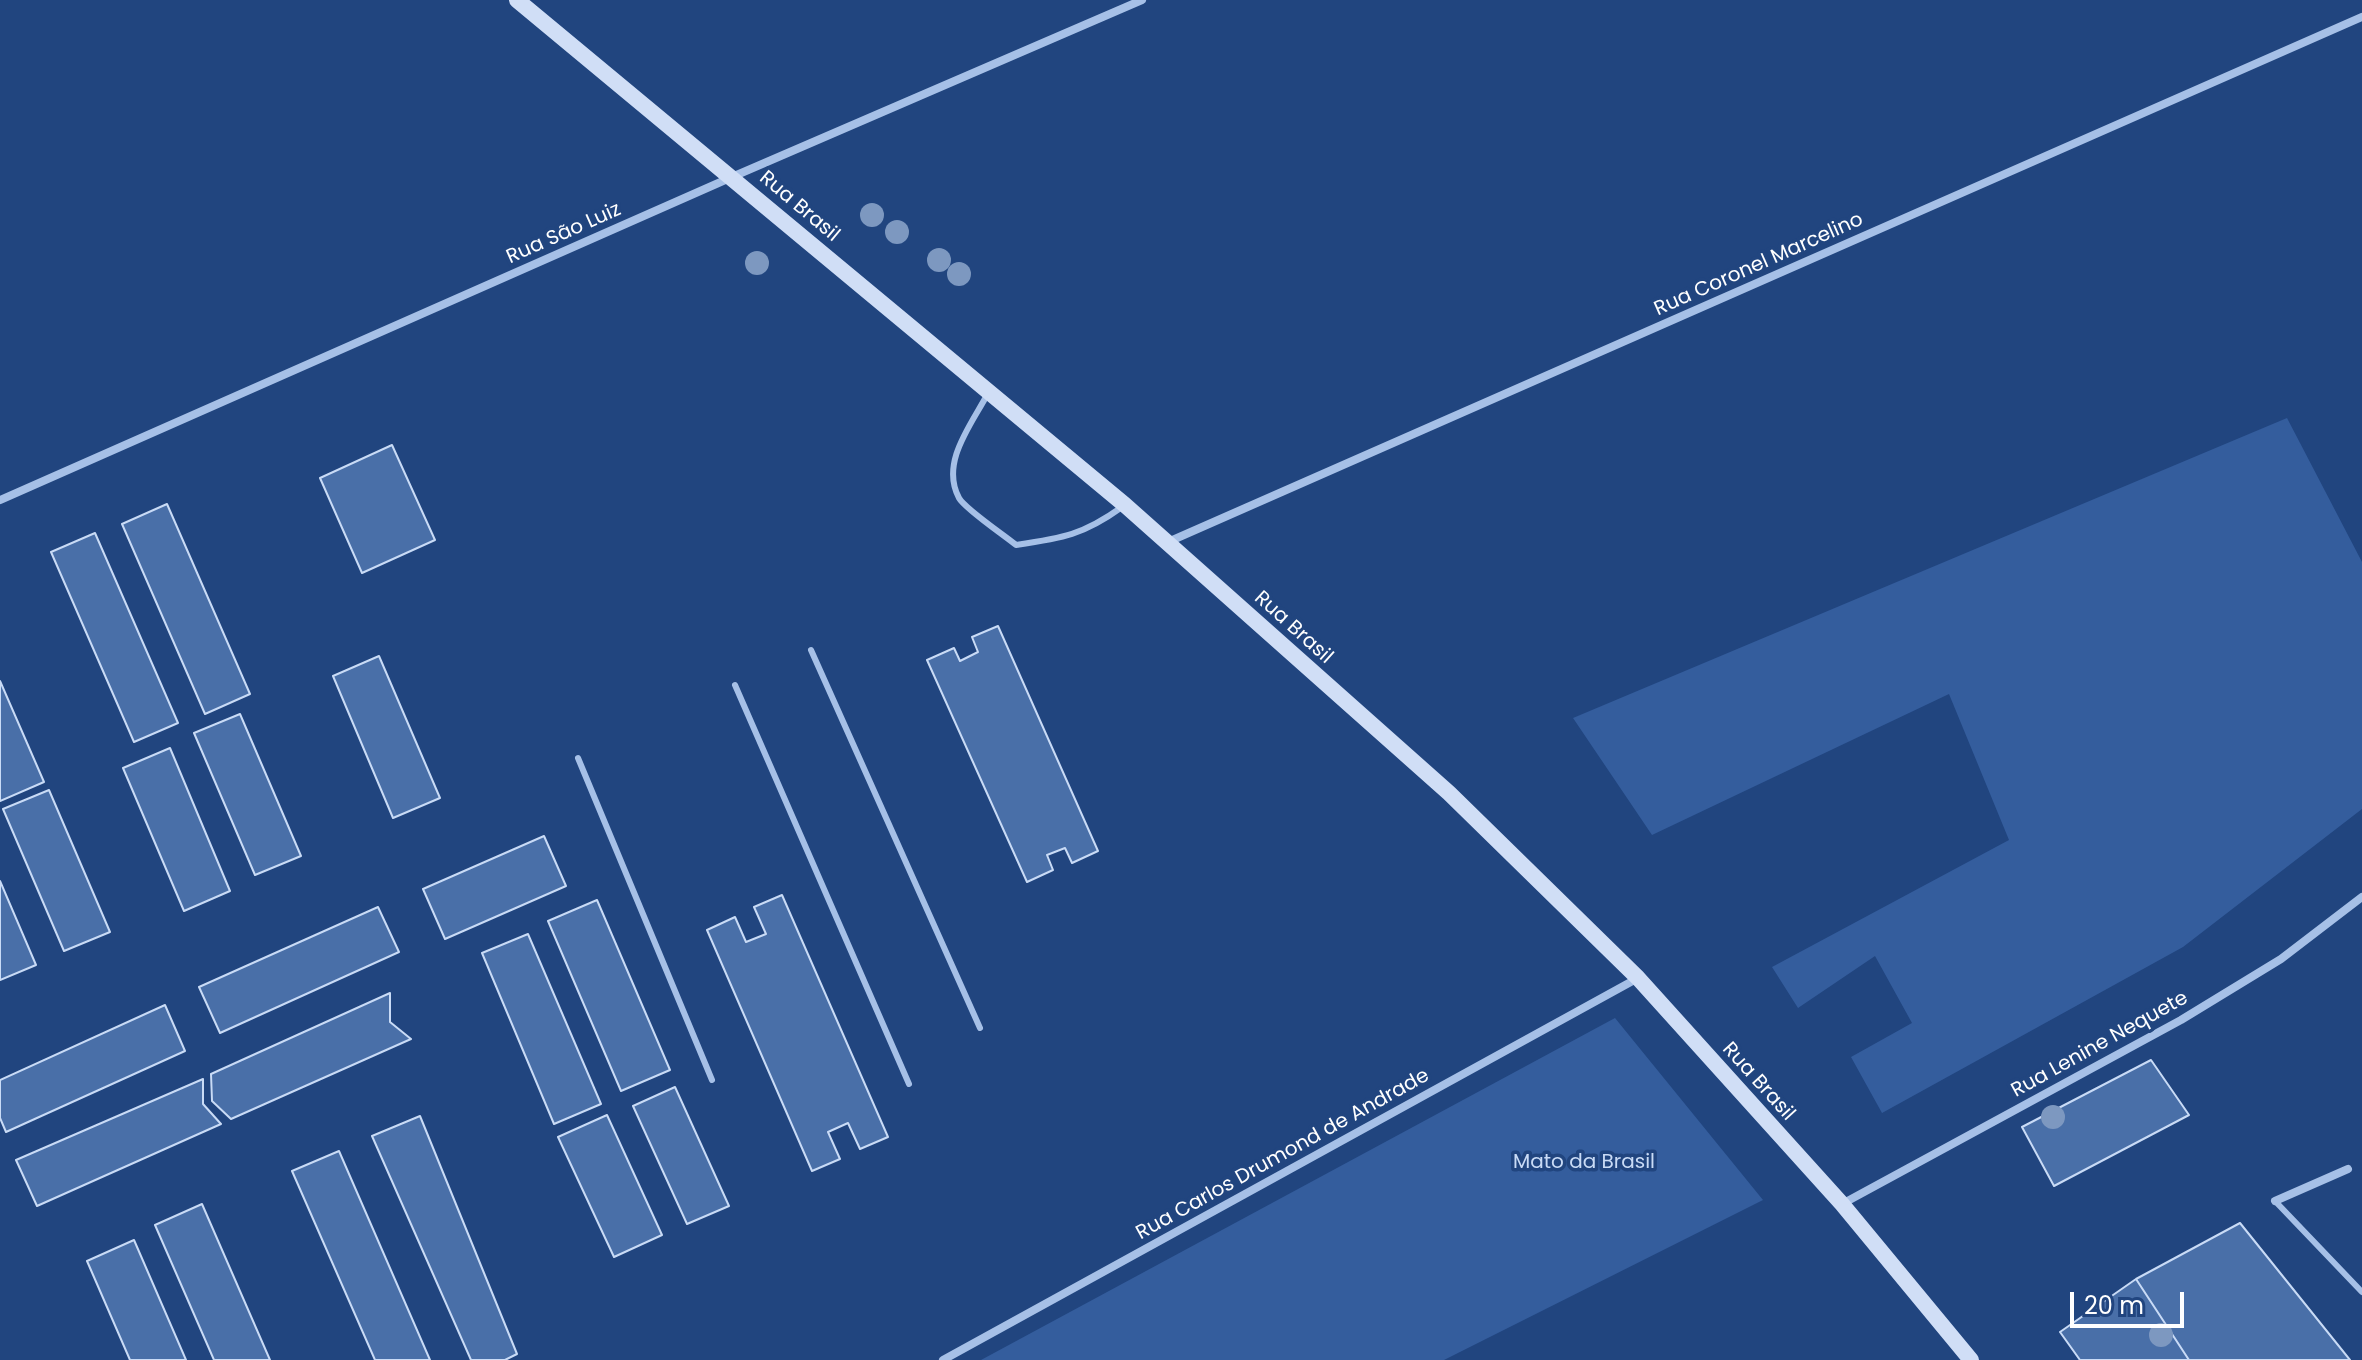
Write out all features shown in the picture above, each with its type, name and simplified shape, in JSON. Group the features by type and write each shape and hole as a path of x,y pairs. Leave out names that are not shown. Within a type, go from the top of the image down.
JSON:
{"street":[{"name":"Rua Brasil","path":"517,0 1125,505 1449,793 1638,978 1842,1204 1971,1360"},
{"name":"Rua São Luiz","path":"0,500 1142,0"},
{"name":"Rua Coronel Marcelino","path":"1168,542 2362,17"},
{"name":"Rua Lenine Nequete","path":"1842,1204 2181,1020 2281,959 2362,897"},
{"name":"Rua Carlos Drumond de Andrade","path":"943,1360 1638,978"},
{"path":"2275,1201 2348,1169"}],"lane":[{"path":"989,392 955,455 953,478 960,500 1016,545 1062,538 1094,527 1125,505"},
{"path":"811,650 980,1028"},
{"path":"735,685 909,1084"},
{"path":"578,758 712,1080"},
{"path":"2275,1201 2362,1292"}],"green space":[{"path":"2287,418 2362,562 2362,809 2183,947 1882,1113 1851,1057 1912,1023 1875,956 1798,1008 1772,967 2009,840 1949,694 1652,835 1573,718"},
{"name":"Mato da Brasil","path":"1615,1018 1763,1200 1444,1360 981,1360"}],"building":[{"path":"392,445 435,540 362,573 320,478"},
{"path":"167,504 250,694 205,714 122,524"},
{"path":"95,533 178,723 134,742 51,552"},
{"path":"998,626 1098,851 1072,863 1065,848 1047,855 1053,870 1027,882 927,660 954,648 960,661 978,652 972,637"},
{"path":"379,656 440,798 393,818 333,676"},
{"path":"0,681 44,782 0,801"},
{"path":"240,714 301,856 255,875 194,733"},
{"path":"170,748 230,891 184,911 123,768"},
{"path":"49,790 110,932 64,951 3,809"},
{"path":"544,836 566,886 445,939 423,889"},
{"path":"0,881 36,965 0,980"},
{"path":"782,895 888,1137 860,1149 848,1123 828,1132 840,1159 812,1171 707,930 735,917 746,942 766,934 754,907"},
{"path":"597,900 670,1070 621,1091 548,921"},
{"path":"378,907 399,952 220,1033 199,987"},
{"path":"528,934 601,1104 554,1124 482,953"},
{"path":"390,993 390,1022 411,1039 231,1119 212,1101 211,1074"},
{"path":"165,1005 185,1051 6,1132 0,1118 0,1080"},
{"path":"2151,1060 2189,1115 2054,1186 2022,1127"},
{"path":"203,1079 203,1104 221,1124 37,1206 16,1160"},
{"path":"675,1087 729,1206 687,1224 633,1106"},
{"path":"607,1115 662,1235 614,1257 558,1137"},
{"path":"420,1116 517,1354 505,1360 471,1360 372,1136"},
{"path":"339,1151 430,1360 375,1360 292,1171"},
{"path":"202,1204 270,1360 214,1360 155,1225"},
{"path":"2240,1223 2350,1360 2189,1360 2136,1279"},
{"path":"134,1240 186,1360 130,1360 87,1261"},
{"path":"2136,1279 2189,1360 2080,1360 2060,1332"}]}
